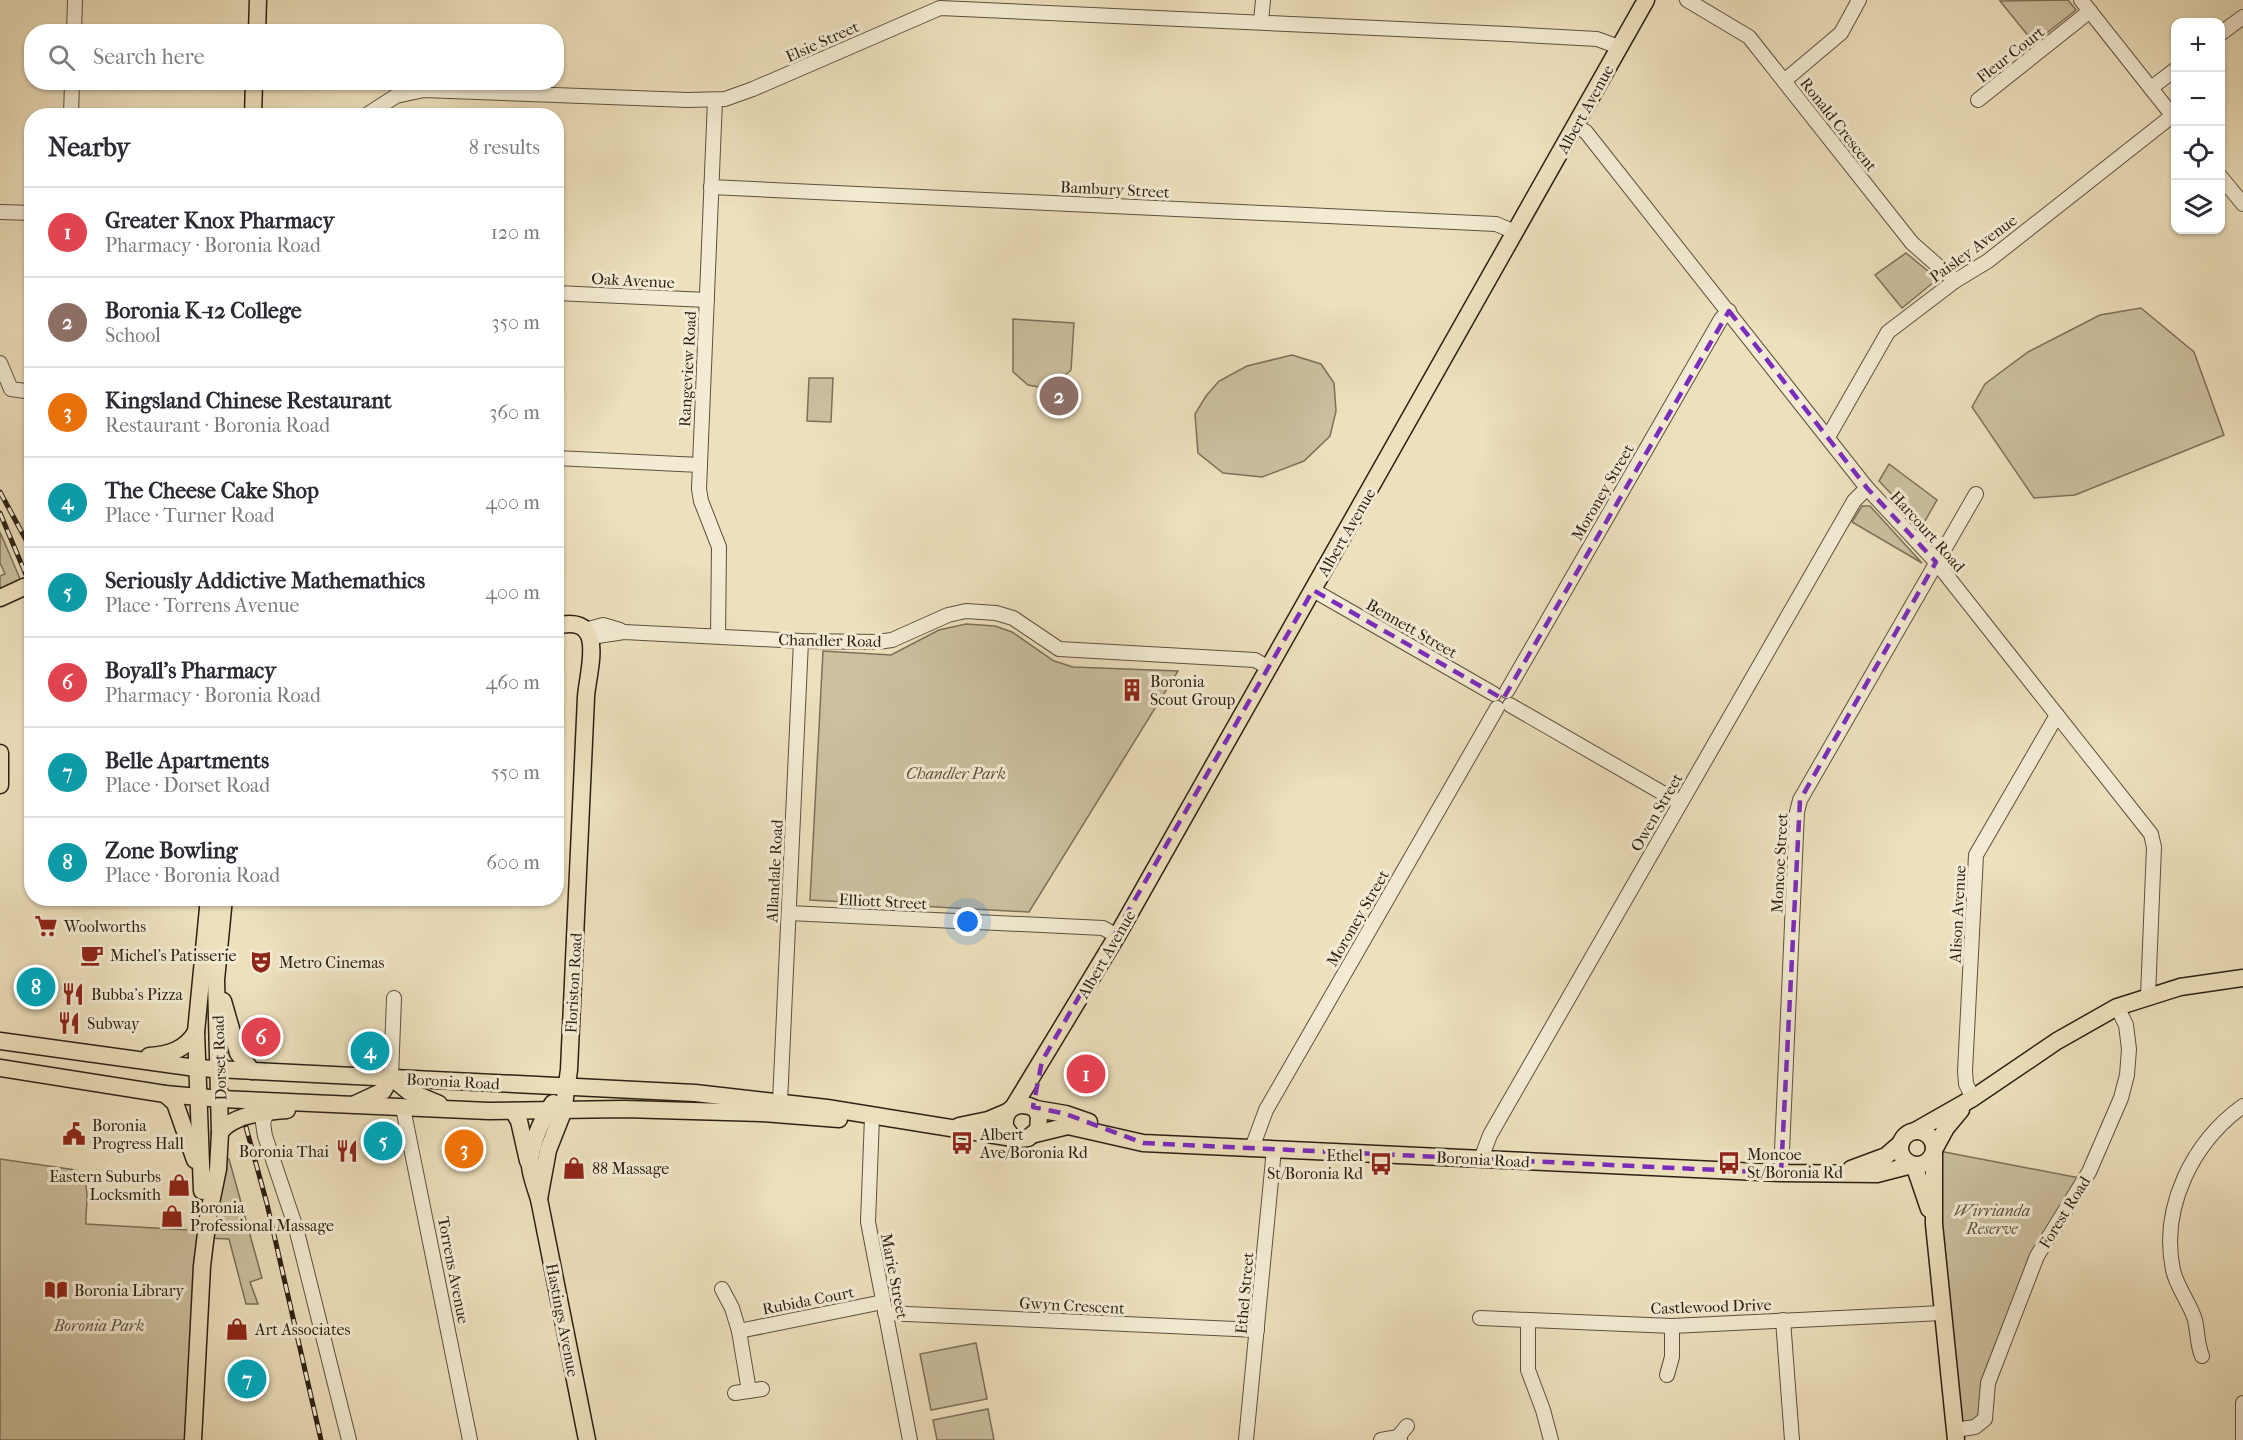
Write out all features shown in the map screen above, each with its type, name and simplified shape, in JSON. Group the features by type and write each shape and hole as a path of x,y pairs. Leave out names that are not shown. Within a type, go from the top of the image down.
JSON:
{"main road":[{"path":"257,24 258,0"},
{"name":"Albert Avenue","path":"1010,1109 1042,1061 1117,936 1646,0"},
{"path":"253,108 254,90"},
{"path":"0,598 24,588"},
{"name":"Chandler Road","path":"564,630 585,635"},
{"name":"Floriston Road","path":"566,1086 588,669 585,635"},
{"path":"0,753 0,785"},
{"name":"Dorset Road","path":"202,1191 196,1032 208,906"},
{"name":"Dorset Road","path":"193,1440 202,1266 208,1217 215,1189 220,1133 221,1099 216,980 223,906"},
{"path":"1972,1098 1946,1128 1924,1164 1913,1165 1901,1153 1901,1143 1906,1135 1972,1098 2057,1041 2117,1007 2180,987 2243,978"},
{"path":"216,980 238,1053 252,1071"},
{"path":"115,1058 170,1053 189,1043 196,1032"},
{"name":"Boronia Road","path":"0,1041 196,1068 695,1093 780,1102 1013,1138"},
{"name":"Albert Avenue","path":"1034,1108 1035,1083 1042,1061"},
{"name":"Boronia Road","path":"0,1068 165,1094 327,1105 555,1112 624,1109 761,1113 824,1119 871,1117"},
{"path":"353,1105 383,1091 391,1077 408,1091 455,1110"},
{"path":"489,1111 490,1083"},
{"name":"Hastings Avenue","path":"566,1086 555,1112 533,1147 530,1168 539,1199 587,1440"},
{"name":"Dorset Road","path":"165,1094 176,1105 192,1150 208,1217"},
{"path":"1023,1104 1034,1108 1040,1121 1035,1134 1024,1140 1013,1138 1005,1127 1010,1109 1023,1104"},
{"name":"Boronia Road","path":"220,1133 225,1126 236,1121 267,1112 327,1105"},
{"name":"Boronia Road","path":"1034,1108 1066,1114 1128,1140"},
{"name":"Boronia Road","path":"951,1127 988,1120 1010,1109"},
{"path":"513,1111 519,1122 530,1168"},
{"name":"Hastings Avenue","path":"539,1199 555,1112"},
{"name":"Boronia Road","path":"1035,1134 1068,1126 1128,1140 1781,1173 1885,1173 1913,1165"},
{"path":"1915,1131 1929,1136 1934,1151"},
{"name":"Boronia Road","path":"1839,1173 1886,1156 1901,1143"},
{"name":"Forest Road","path":"1934,1151 1934,1224 1955,1435"},
{"name":"Forest Road","path":"1913,1165 1934,1224"}],"street":[{"path":"74,24 75,0"},
{"path":"1261,22 1263,0"},
{"name":"Ronald Crescent","path":"1687,0 1749,37 1912,243 1955,281"},
{"path":"1784,81 1841,33 1859,0"},
{"path":"2081,0 2171,114"},
{"name":"Elsie Street","path":"377,108 396,96 424,90 715,100 753,89 949,4 1597,39 1619,47"},
{"name":"Fleur Court","path":"1978,100 2090,12"},
{"path":"2225,30 2243,16"},
{"path":"2151,88 2171,72"},
{"path":"70,108 72,90"},
{"name":"Rangeview Road","path":"715,100 700,501 719,547 718,636"},
{"name":"Paisley Avenue","path":"1828,437 1888,332 1955,281 1988,261 2171,120"},
{"name":"Harcourt Road","path":"1576,126 1586,132 1867,488 1936,562 2154,841 2148,996"},
{"path":"2223,180 2243,204"},
{"name":"Bambury Street","path":"711,187 1496,224 1515,232"},
{"path":"0,212 24,213"},
{"name":"Oak Avenue","path":"564,293 707,300"},
{"name":"Moroney Street","path":"1252,1148 1266,1110 1720,319 1729,311"},
{"path":"0,363 11,389 24,391"},
{"path":"564,458 700,465"},
{"name":"Owen Street","path":"1481,1159 1490,1135 1680,802 1854,501 1867,488"},
{"name":"Moncoe Street","path":"1781,1173 1797,812 1805,787 1976,494"},
{"name":"Bennett Street","path":"1312,590 1680,802"},
{"name":"Chandler Road","path":"585,635 603,625 612,625 624,632 801,641 892,640 948,615 966,611 996,613 1013,618 1059,649 1255,660 1269,668"},
{"name":"Allandale Road","path":"780,1102 801,641"},
{"name":"Alison Avenue","path":"1972,1098 1966,1084 1965,1071 1976,855 2057,715"},
{"name":"Elliott Street","path":"789,913 1103,928 1117,936"},
{"path":"391,1077 394,998"},
{"name":"Forest Road","path":"1955,1435 1975,1427 1985,1419 1988,1383 2037,1256 2085,1179 2110,1128 2126,1082 2129,1058 2128,1032 2117,1007"},
{"path":"2202,1356 2197,1343 2194,1319 2174,1271 2174,1208 2181,1185 2207,1140 2220,1124 2243,1106"},
{"name":"Torrens Avenue","path":"403,1108 470,1440"},
{"path":"267,1112 263,1123 265,1136 296,1228 349,1440"},
{"name":"Marie Street","path":"871,1117 868,1222 910,1440"},
{"name":"Ethel Street","path":"1246,1440 1274,1149"},
{"path":"722,1289 732,1308 739,1331 749,1391"},
{"name":"Gwyn Crescent","path":"884,1307 1257,1330"},
{"name":"Rubida Court","path":"739,1331 884,1307"},
{"name":"Castlewood Drive","path":"1480,1318 1672,1326 1942,1313"},
{"path":"1528,1320 1527,1370 1543,1410 1551,1440"},
{"path":"1783,1320 1792,1440"},
{"path":"1667,1375 1672,1358 1672,1326"},
{"path":"2243,1403 2243,1440"},
{"path":"1381,1440 1399,1439 1407,1426"}],"highlighted area":[{"path":"1729,311 1867,488 1936,562 1800,800 1781,1173 1143,1143 1066,1114 1033,1107 1042,1061 1313,590 1503,699"}],"green space":[{"path":"2068,0 2076,10 2034,43 2000,1"},
{"path":"1906,253 1934,276 1934,282 1902,308 1875,275"},
{"path":"2141,308 2194,352 2224,435 2075,495 2034,498 1972,407 1985,384 2028,352 2100,315"},
{"path":"1013,319 1074,323 1071,370 1050,389 1028,385 1013,372"},
{"path":"1292,355 1321,364 1334,383 1336,411 1330,436 1304,461 1262,477 1223,473 1198,453 1195,414 1219,381 1247,366"},
{"path":"809,378 833,378 831,422 807,421"},
{"path":"1889,464 1937,500 1922,526 1879,481"},
{"path":"1862,506 1870,506 1922,563 1852,522"},
{"path":"0,532 21,581 0,589 0,576 5,574 0,563"},
{"name":"Chandler Park","path":"966,624 995,626 1012,632 1054,661 1073,667 1178,671 1029,912 810,900 823,651 891,655 939,630"},
{"name":"Wirrianda Reserve","path":"1934,1150 2085,1179 2062,1213 1988,1383 1987,1416 1955,1430"},
{"name":"Boronia Park","path":"0,1159 76,1170 85,1181 86,1224 206,1231 218,1159 229,1159 262,1278 250,1282 258,1304 246,1304 229,1239 205,1238 193,1440 0,1440"},
{"path":"976,1343 987,1399 931,1410 920,1354"},
{"path":"988,1409 994,1440 937,1440 933,1420"}],"railway":[{"path":"0,492 24,536"},
{"path":"0,513 24,570"},
{"path":"246,1127 267,1204 321,1440"}],"place":[{"name":"Boronia K-12 College","path":"1059,396"},
{"name":"Boronia Scout Group","path":"1132,690"},
{"name":"Woolworths","path":"46,926"},
{"name":"Michel's Patisserie","path":"92,955"},
{"name":"Metro Cinemas","path":"261,962"},
{"name":"Zone Bowling","path":"36,987"},
{"name":"Bubba's Pizza","path":"73,994"},
{"name":"Subway","path":"69,1023"},
{"name":"Boyall's Pharmacy","path":"261,1037"},
{"name":"The Cheese Cake Shop","path":"370,1051"},
{"name":"Greater Knox Pharmacy","path":"1086,1074"},
{"name":"Boronia Progress Hall","path":"74,1134"},
{"name":"Seriously Addictive Mathemathics","path":"383,1141"},
{"name":"Albert Ave/Boronia Rd","path":"962,1143"},
{"name":"Kingsland Chinese Restaurant","path":"464,1149"},
{"name":"Boronia Thai","path":"347,1151"},
{"name":"Moncoe St/Boronia Rd","path":"1729,1163"},
{"name":"Ethel St/Boronia Rd","path":"1381,1164"},
{"name":"88 Massage","path":"574,1168"},
{"name":"Eastern Suburbs Locksmith","path":"179,1185"},
{"name":"Boronia Professional Massage","path":"172,1216"},
{"name":"Boronia Library","path":"56,1290"},
{"name":"Art Associates","path":"237,1329"},
{"name":"Belle Apartments","path":"247,1379"}]}
